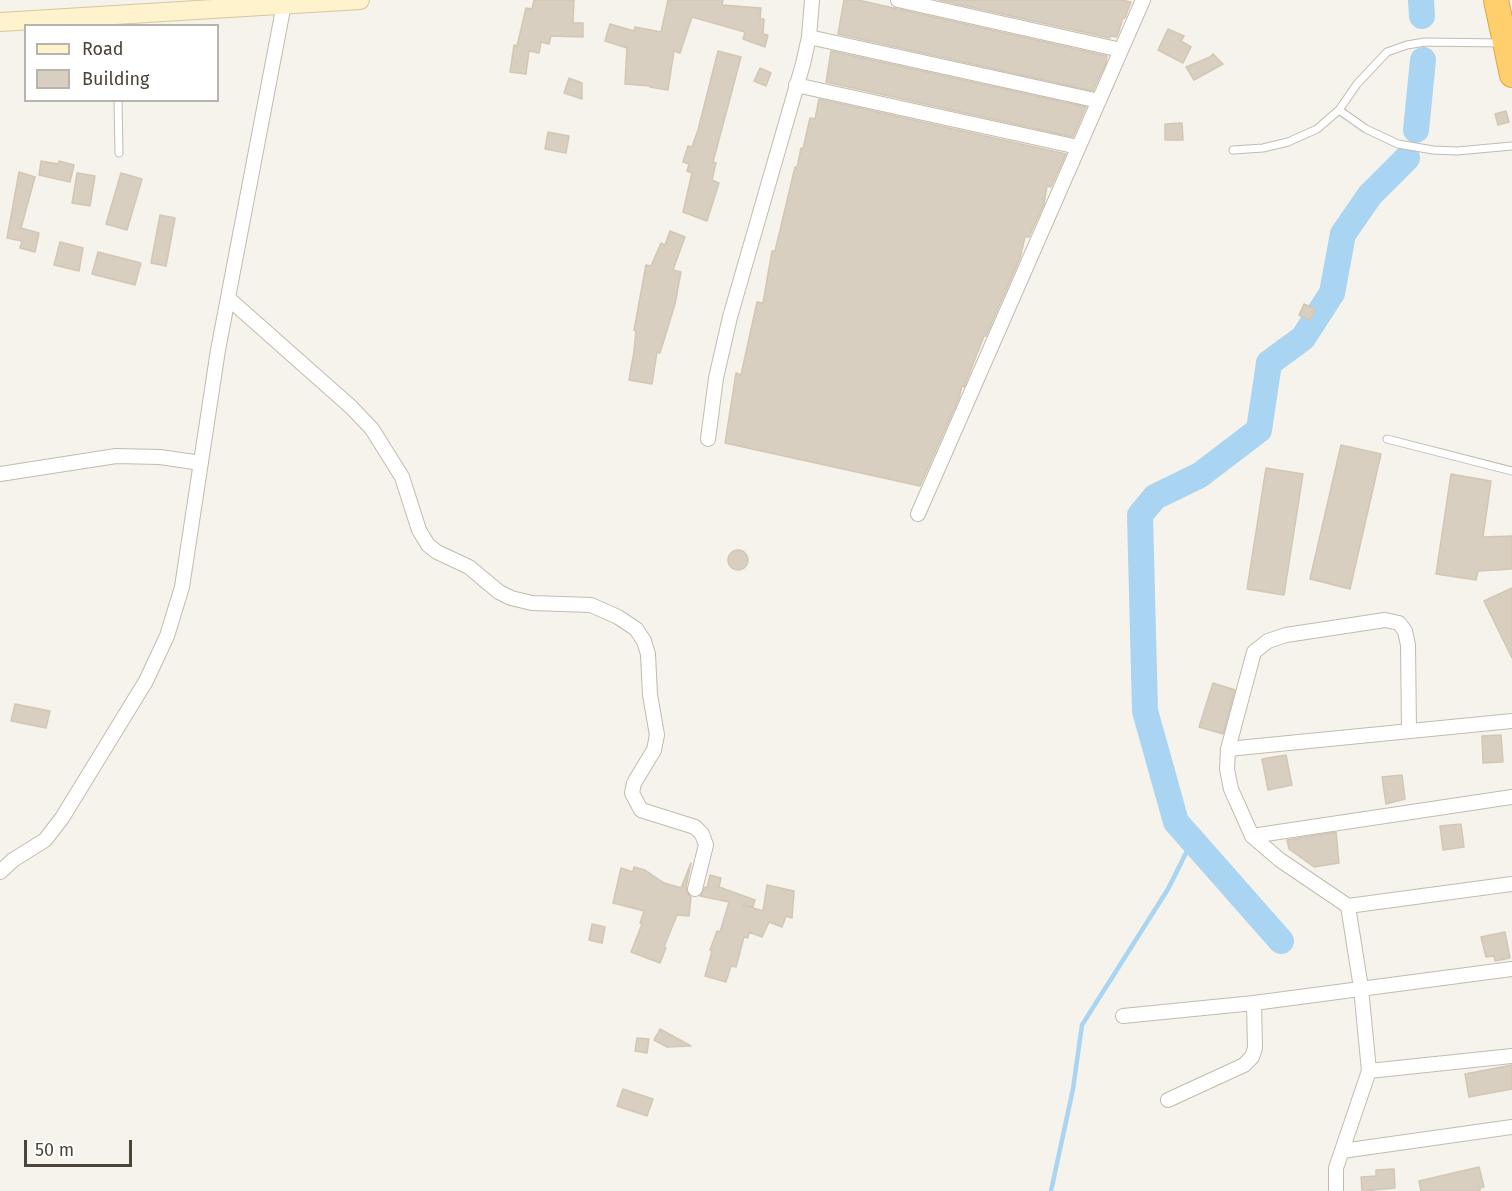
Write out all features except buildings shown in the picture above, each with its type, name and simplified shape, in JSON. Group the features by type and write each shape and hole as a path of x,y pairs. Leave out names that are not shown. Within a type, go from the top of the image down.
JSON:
{"highway":[{"path":"1499,2 1504,44 1512,75"}],"street":[{"path":"0,22 110,20 284,4 360,0"},
{"path":"708,439 716,378 730,317 809,37 812,0"},
{"path":"898,0 1121,50"},
{"path":"918,514 1143,0"},
{"path":"0,872 13,860 45,840 56,825 146,681 167,636 182,587 218,350 284,4"},
{"path":"809,37 1099,101"},
{"path":"796,85 1078,147"},
{"path":"228,298 351,407 372,429 402,477 419,530 428,545 437,552 469,567 499,592 511,598 532,603 591,605 618,617 636,629 644,641 648,654 650,695 657,735 654,750 634,783 632,793 641,810 695,827 702,834 706,845 694,889"},
{"path":"0,474 116,456 160,457 201,463"},
{"path":"1409,731 1408,645 1405,631 1399,623 1385,620 1286,635 1268,641 1254,652 1228,749 1227,769 1231,789 1252,836 1280,860 1348,906 1512,884"},
{"path":"1228,749 1512,721"},
{"path":"1252,836 1512,797"},
{"path":"1336,1191 1336,1168 1369,1071 1361,988 1348,906"},
{"path":"1123,1016 1254,1003 1512,969"},
{"path":"1168,1100 1244,1065 1252,1057 1255,1047 1254,1003"},
{"path":"1369,1071 1512,1056"},
{"path":"1342,1151 1512,1127"}],"lane":[{"path":"1233,150 1263,148 1288,142 1317,129 1339,110 1357,84 1387,52 1425,42 1504,44"},
{"path":"118,102 119,153"},
{"path":"1339,110 1366,129 1398,144 1433,150 1457,151 1512,146"},
{"path":"1387,439 1512,471"}],"waterway":[{"path":"1421,0 1422,16"},
{"path":"1416,130 1423,60"},
{"path":"1281,941 1176,822 1145,711 1140,515 1155,497 1200,475 1259,430 1269,363 1303,338 1332,293 1343,234 1370,195 1407,158"},
{"path":"1051,1191 1073,1089 1082,1025 1168,889 1192,841"}]}
